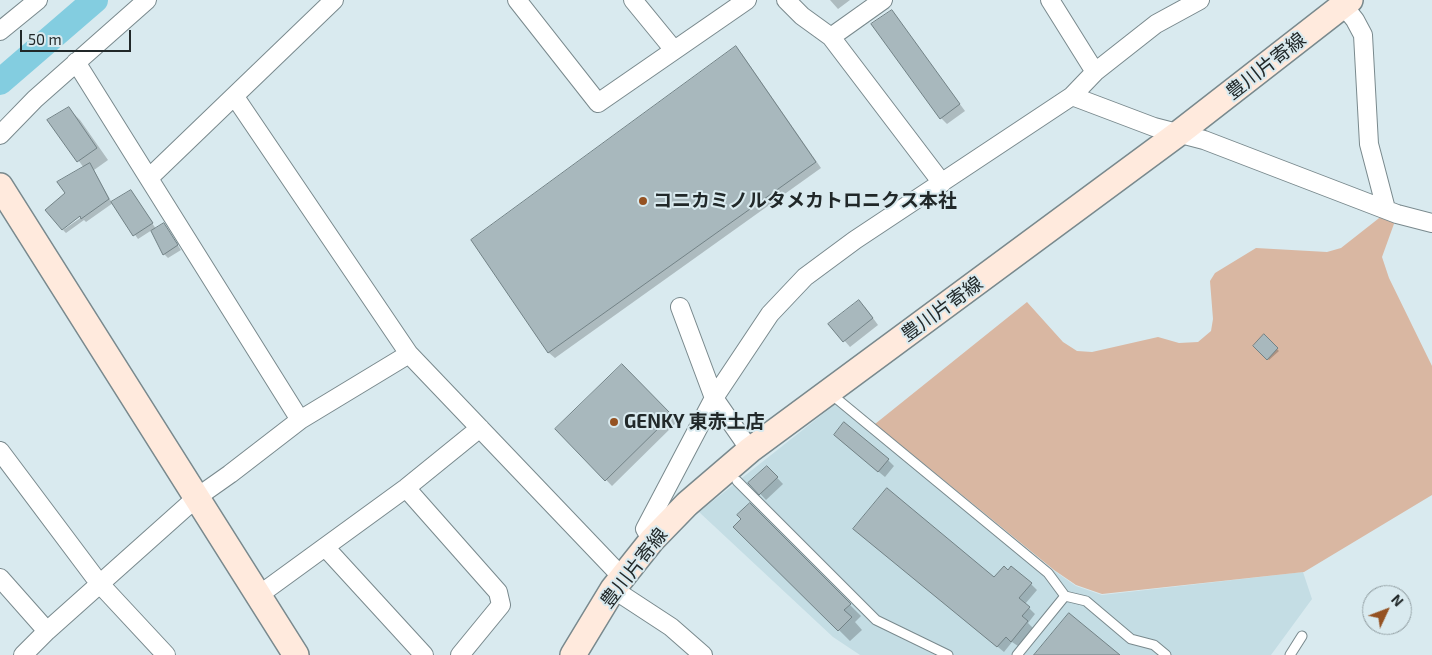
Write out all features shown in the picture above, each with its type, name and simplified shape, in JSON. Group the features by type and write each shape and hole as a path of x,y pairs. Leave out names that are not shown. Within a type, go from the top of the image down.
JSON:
{"main road":[{"name":"豊川片寄線","path":"572,655 618,583 652,540 687,504 750,450 1180,133 1347,3"},
{"path":"0,186 296,655"}],"street":[{"path":"0,136 35,98 147,0"},
{"path":"149,178 334,0"},
{"path":"517,0 598,103 747,0"},
{"path":"634,0 674,50"},
{"path":"786,0 802,16 831,37 942,183"},
{"path":"831,37 882,0"},
{"path":"1050,0 1095,72"},
{"path":"652,540 645,529 714,398 770,314 805,276 855,240 1072,96 1095,72 1156,24 1200,0"},
{"path":"0,31 30,3"},
{"path":"1347,3 1363,35 1369,144 1386,209"},
{"path":"76,62 300,420"},
{"path":"1072,96 1154,126 1204,140 1396,214 1432,223"},
{"path":"235,97 409,354 480,428 618,583 703,655"},
{"path":"680,307 714,398 750,450"},
{"path":"23,655 47,631 196,498 300,420 409,354"},
{"path":"259,595 406,488 480,428"},
{"path":"0,451 99,584 166,655"},
{"path":"406,488 498,592 501,605 460,655"},
{"path":"325,547 424,655"},
{"path":"0,578 47,631"}],"lane":[{"path":"828,392 1048,573 1066,596 1086,601 1131,639 1154,645 1166,655"},
{"path":"737,481 876,620 948,655"},
{"path":"1017,655 1066,596"},
{"path":"1290,655 1302,636"}],"shaded area":[{"path":"1383,215 1395,221 1382,257 1389,278 1432,366 1432,495 1304,572 1102,594 1076,585 1054,570 875,424 1027,302 1063,342 1077,351 1092,352 1158,337 1179,343 1198,342 1211,331 1213,319 1210,281 1215,273 1256,248 1327,252 1341,248"},
{"path":"843,398 1053,570 1076,586 1102,595 1303,572 1312,599 1271,655 860,655 833,637 699,512"}],"building":[{"path":"892,10 960,104 940,119 871,24"},
{"name":"コニカミノルタメカトロニクス本社","path":"736,46 816,162 548,353 471,240"},
{"path":"69,107 97,148 77,162 47,120"},
{"path":"90,163 109,199 81,219 80,216 62,230 45,210 65,193 57,182"},
{"path":"131,190 153,223 133,236 111,202"},
{"path":"164,223 178,245 163,255 151,231"},
{"path":"859,300 873,318 843,342 828,324"},
{"path":"1264,334 1278,348 1267,360 1253,346"},
{"name":"GENKY 東赤土店","path":"622,364 672,415 605,481 555,429"},
{"path":"844,422 889,459 878,472 834,435"},
{"path":"767,466 778,477 759,495 748,483"},
{"path":"887,488 994,577 1004,566 1008,570 1011,566 1032,583 1019,598 1030,607 1022,616 1028,621 1011,642 1006,637 997,647 853,529"},
{"path":"750,503 851,604 844,610 852,617 838,631 733,527 741,519 737,515"},
{"path":"1069,613 1120,655 1034,655"}],"waterway":[{"path":"0,82 95,0"}],"place":[{"name":"コニカミノルタメカトロニクス本社","path":"643,201"},
{"name":"GENKY 東赤土店","path":"614,422"}]}
